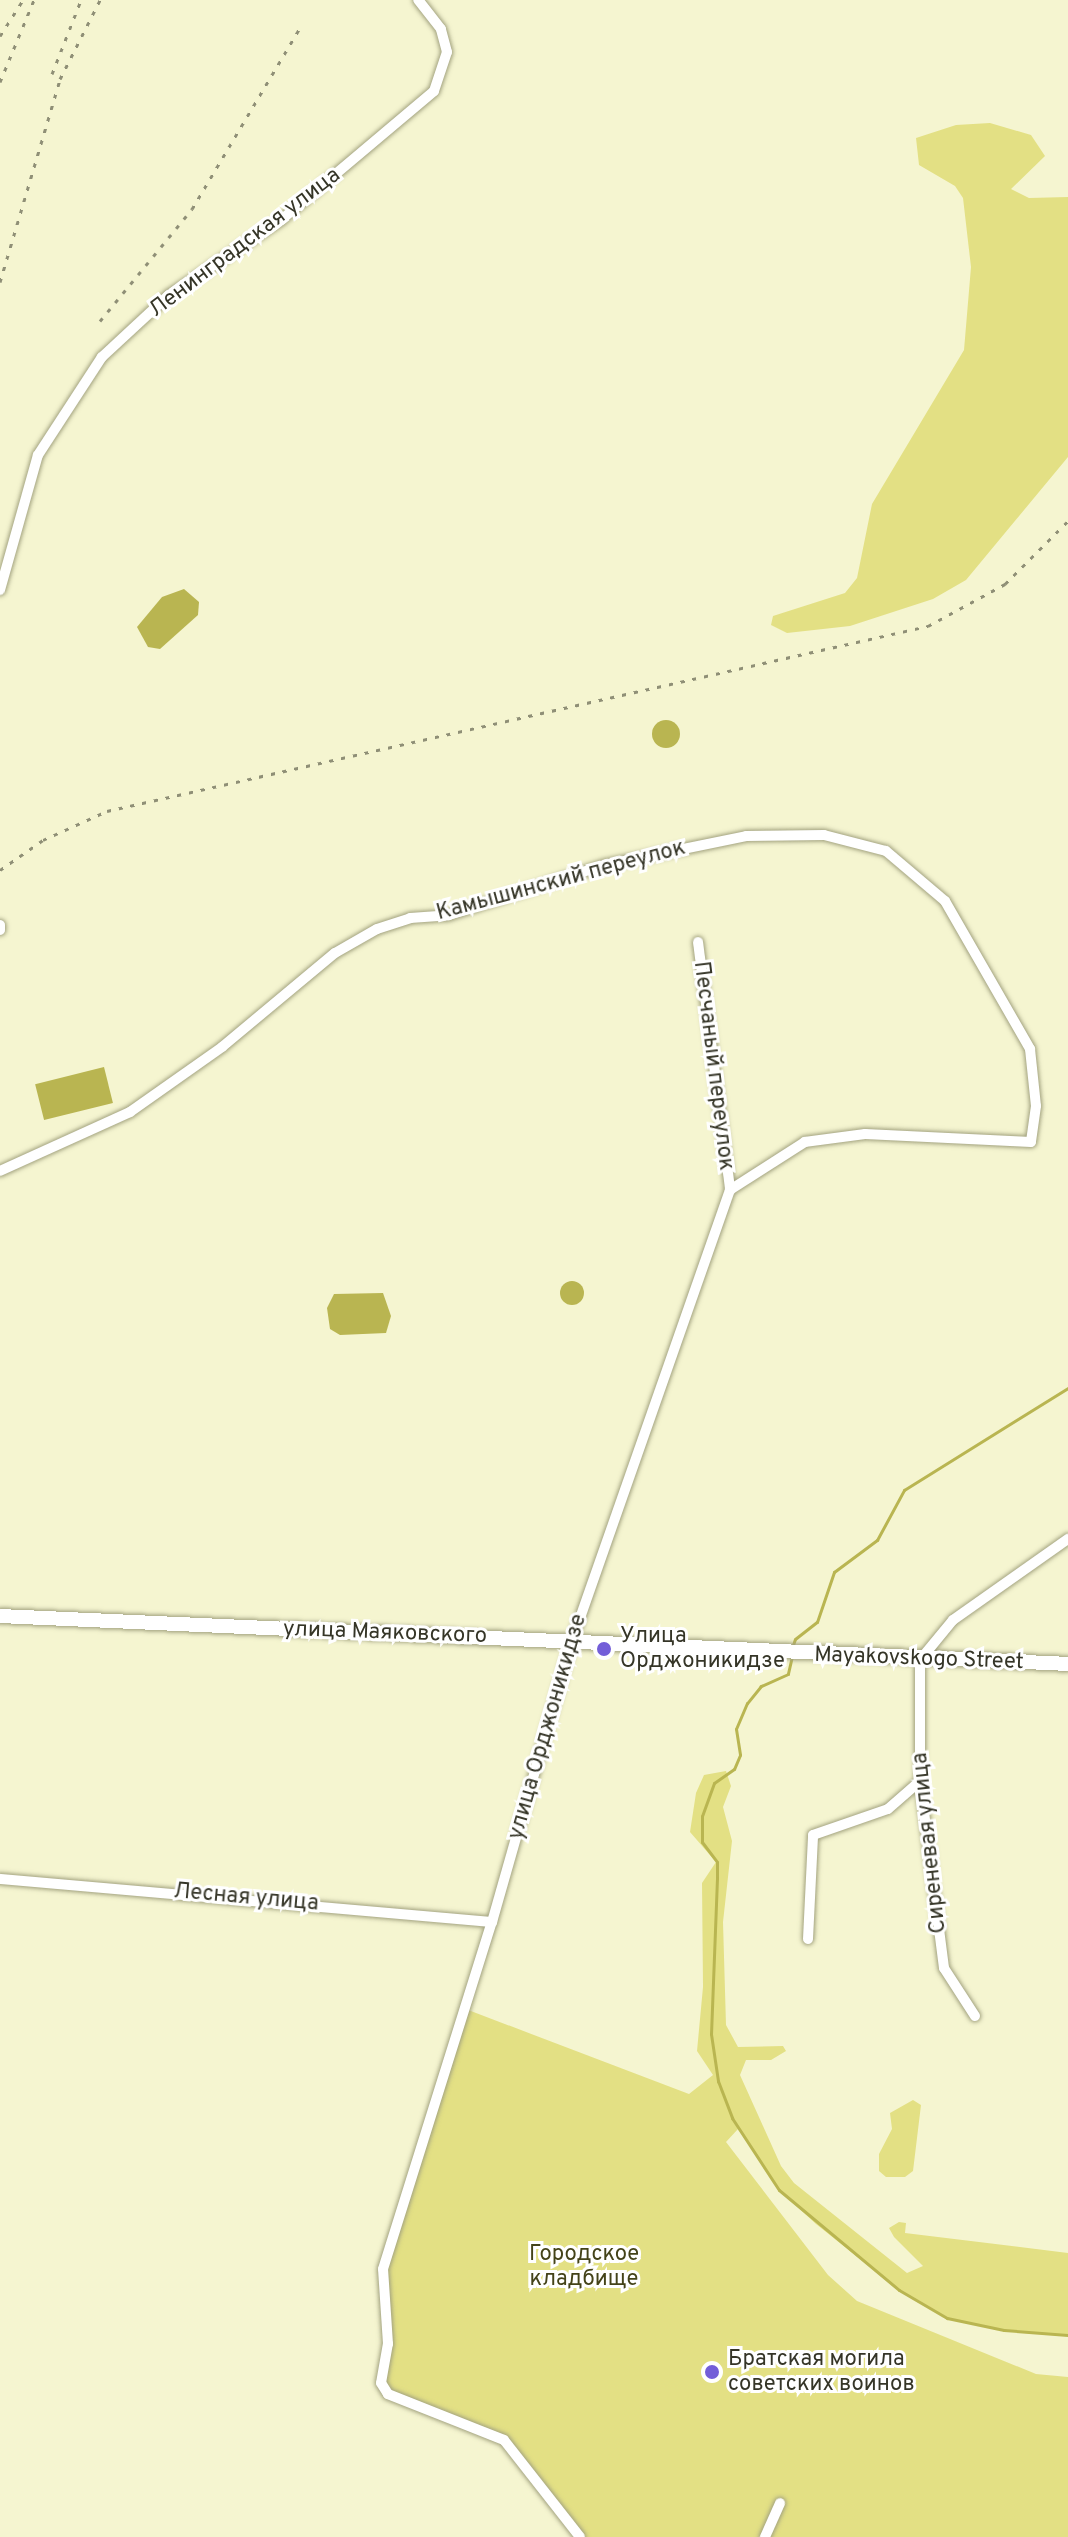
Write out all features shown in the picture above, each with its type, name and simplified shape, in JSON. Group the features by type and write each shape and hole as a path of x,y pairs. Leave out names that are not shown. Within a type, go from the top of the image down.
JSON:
{"street":[{"name":"Ленинградская улица","path":"0,590 38,455 102,357 169,295 281,220 434,91 447,52 441,29 418,0"},
{"name":"Камышинский переулок","path":"0,1171 130,1112 222,1047 335,953 377,929 410,918 449,915 605,865 746,836 824,835 886,851 945,901 971,940 1033,1063 1036,1106 1031,1142 865,1134 805,1142 730,1190"},
{"name":"Песчаный переулок","path":"698,942 730,1190"},
{"name":"улица Орджоникидзе","path":"580,2537 504,2440 388,2394 381,2383 388,2344 383,2269 492,1922 572,1641 730,1190"},
{"path":"920,1660 953,1620 1068,1539"},
{"name":"улица Маяковского","path":"0,1616 572,1641 771,1653"},
{"name":"Mayakovskogo Street","path":"771,1653 1068,1664"},
{"name":"Сиреневая улица","path":"920,1660 920,1781 944,1968 975,2016"},
{"path":"808,1939 811,1843 819,1830 888,1809 920,1781"},
{"name":"Лесная улица","path":"0,1879 492,1922"},
{"path":"765,2537 780,2503"}],"green space":[{"path":"990,123 1031,135 1045,156 1011,189 1029,198 1068,197 1068,457 966,580 933,599 850,626 787,633 771,625 773,616 845,593 857,578 872,504 964,350 971,267 963,198 955,186 919,165 916,138 956,125"},
{"name":"Городское кладбище","path":"726,1771 731,1786 723,1807 732,1841 723,1922 726,2025 738,2047 783,2046 786,2051 771,2060 746,2060 740,2075 781,2166 794,2183 907,2273 923,2266 889,2228 899,2222 906,2223 905,2233 1068,2253 1068,2335 1004,2330 947,2318 899,2290 816,2224 779,2190 738,2129 726,2142 828,2275 857,2301 1036,2374 1068,2377 1068,2537 580,2537 503,2440 388,2394 382,2362 388,2344 383,2269 463,2008 689,2094 713,2075 697,2051 703,1987 702,1883 716,1862 690,1832 696,1793 704,1775"},
{"path":"913,2100 921,2105 913,2171 905,2177 886,2177 879,2171 879,2154 892,2129 890,2113"}],"shaded area":[{"path":"184,589 199,602 198,615 160,649 148,647 137,627 162,597"},
{"path":"666,720 676,724 680,734 676,744 666,748 656,744 652,734 656,724"},
{"path":"104,1067 113,1103 44,1120 35,1084"},
{"path":"572,1281 583,1288 584,1293 577,1304 572,1305 561,1298 560,1293 567,1282"},
{"path":"383,1293 391,1316 386,1333 340,1335 330,1329 327,1308 334,1294"}],"waterway":[{"path":"792,1648 795,1639 817,1622 834,1572 877,1540 904,1490 1068,1388"},
{"path":"792,1656 788,1674 761,1686 747,1703 736,1729 740,1755 734,1769 714,1783 702,1816 702,1842 717,1862 711,2034 718,2081 732,2118 779,2190 899,2290 947,2318 1004,2330 1068,2335"}],"railway":[{"path":"0,36 23,0"},
{"path":"0,82 34,0"},
{"path":"52,74 81,0"},
{"path":"0,282 60,79 100,0"},
{"path":"100,321 192,209 301,26"},
{"path":"0,870 43,840 107,811 928,626 1005,584 1068,521"}],"place":[{"name":"Улица Орджоникидзе","path":"604,1649"},
{"name":"Братская могила советских воинов","path":"712,2372"}]}
